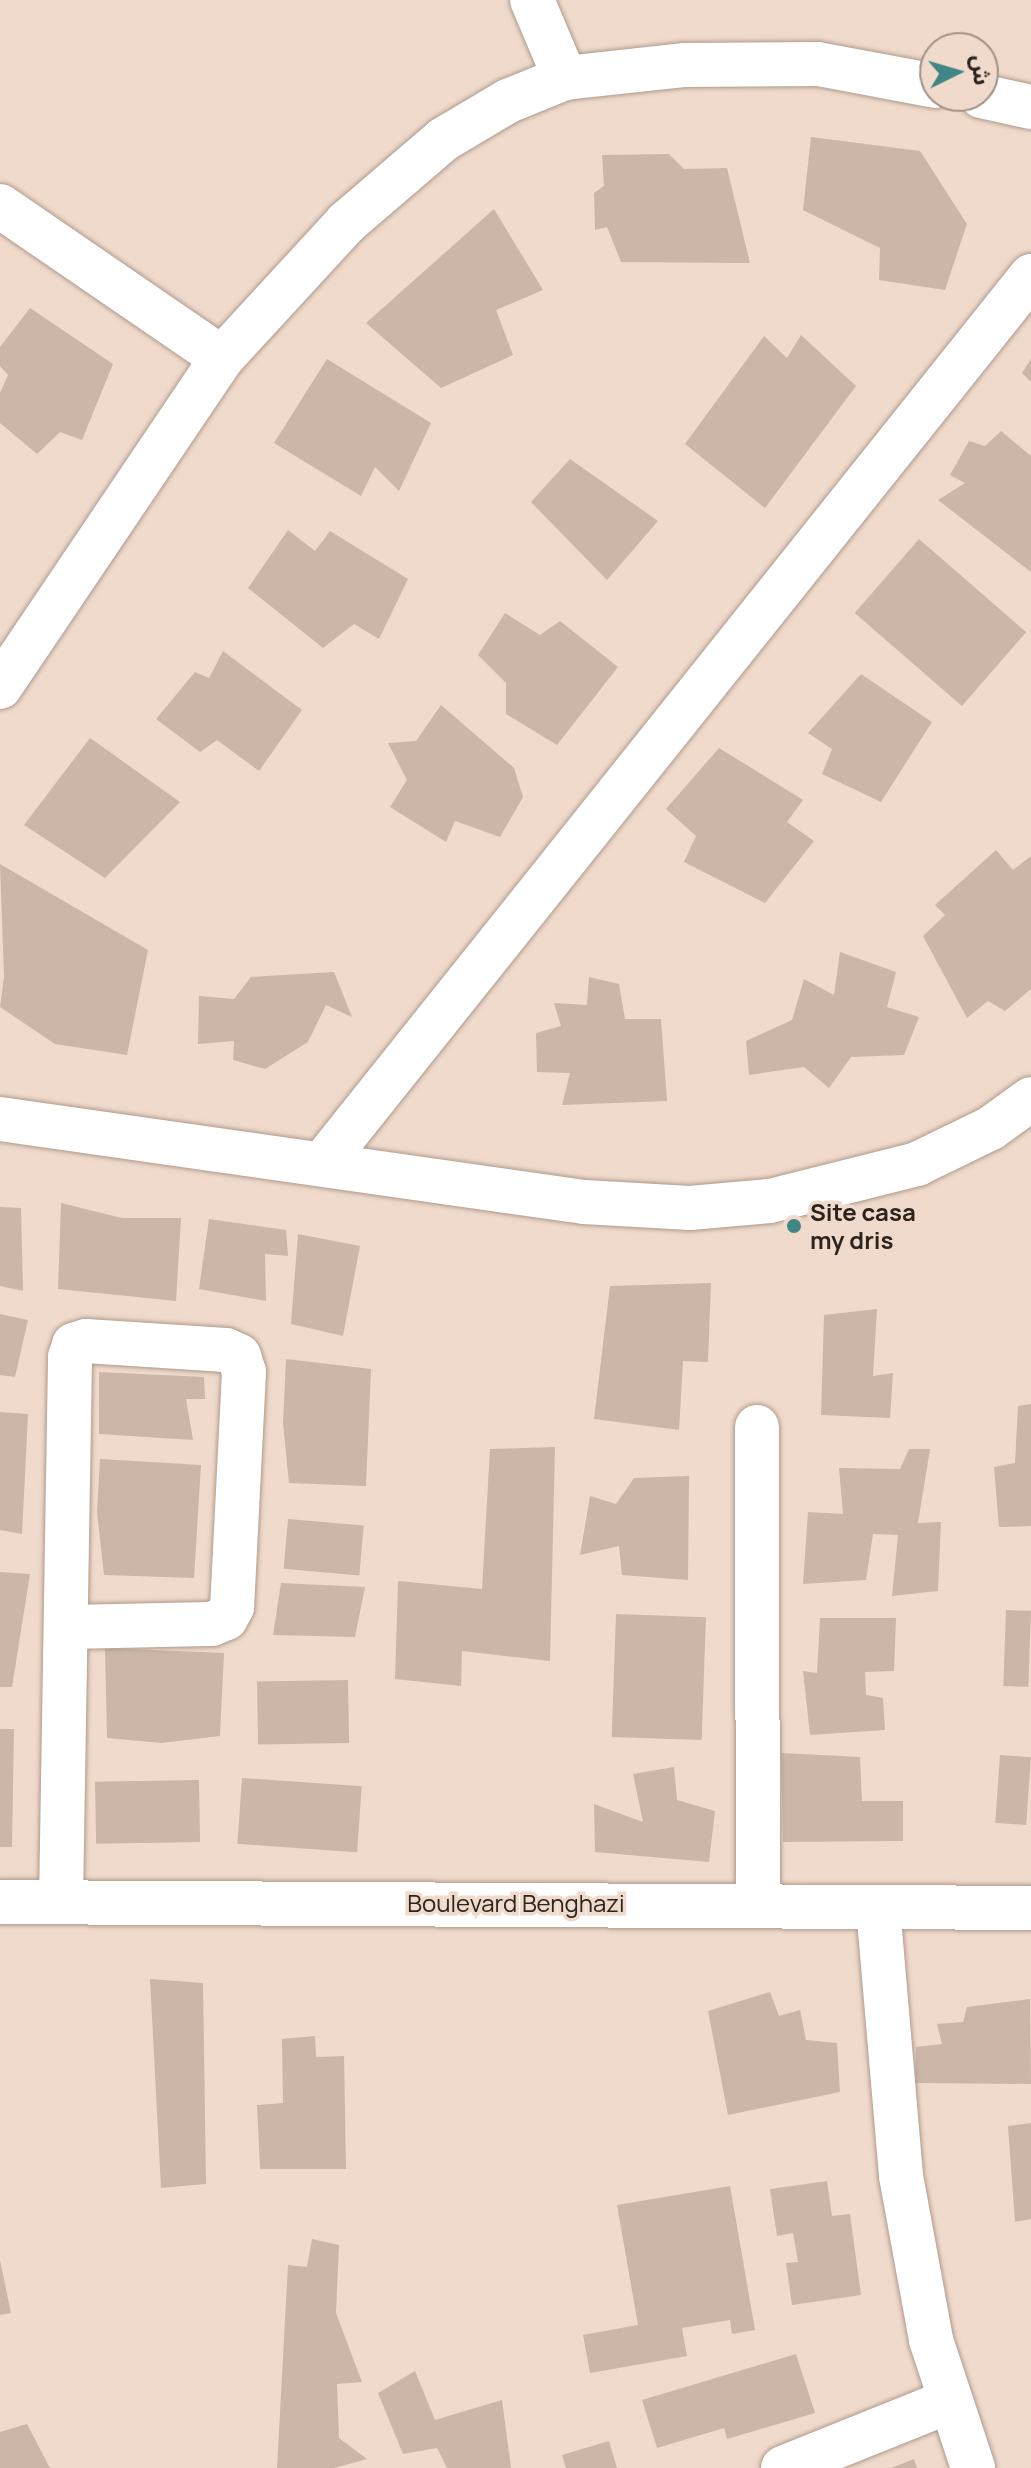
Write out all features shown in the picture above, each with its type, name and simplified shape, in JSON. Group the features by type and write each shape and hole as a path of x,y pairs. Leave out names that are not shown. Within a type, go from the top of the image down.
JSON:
{"street":[{"path":"532,0 565,78"},
{"path":"0,687 222,358 346,223 444,139 508,101 565,78 685,65 804,63 919,83"},
{"path":"999,100 1031,107"},
{"path":"0,206 222,358"},
{"path":"323,1163 1031,276"},
{"path":"0,1119 584,1202 690,1208 770,1201 917,1164 991,1128 1031,1099"},
{"path":"61,1902 66,1627 74,1345 164,1346 239,1356 244,1372 232,1607 226,1618 212,1624 66,1627"},
{"path":"757,1427 758,1903"},
{"name":"Boulevard Benghazi","path":"0,1902 758,1903 1031,1908"},
{"path":"878,1907 901,2176 947,2402 973,2468"},
{"path":"783,2468 947,2402"}],"building":[{"path":"811,137 920,151 967,224 945,290 879,280 880,248 803,210"},
{"path":"669,154 684,169 727,168 750,263 621,262 607,227 595,230 594,193 604,186 602,155"},
{"path":"494,209 543,290 496,310 513,355 441,388 366,323"},
{"path":"30,308 113,364 82,440 60,432 37,454 0,423 0,393 8,375 0,366 0,347"},
{"path":"801,335 856,386 765,508 685,444 764,336 787,358"},
{"path":"327,359 431,423 399,491 375,467 361,496 274,443"},
{"path":"1031,359 1031,382 1022,373"},
{"path":"1001,431 1031,456 1031,572 938,500 965,483 950,475 969,441 985,446"},
{"path":"570,459 658,521 607,580 531,502"},
{"path":"288,530 315,551 330,531 408,579 379,639 354,624 323,648 248,588"},
{"path":"919,539 1026,632 962,706 855,613"},
{"path":"505,613 540,635 560,621 618,667 557,745 506,714 506,683 478,655"},
{"path":"223,651 302,710 259,771 217,740 200,752 156,719 195,672 209,678"},
{"path":"861,674 932,722 881,802 822,774 832,749 808,733"},
{"path":"441,705 514,768 523,797 500,837 455,821 446,842 390,807 407,780 388,743 416,741"},
{"path":"90,738 180,802 105,878 24,825"},
{"path":"719,748 803,800 787,822 814,841 765,903 684,862 696,836 666,809"},
{"path":"996,850 1013,870 1031,856 1031,989 1005,1011 988,1001 967,1018 923,936 945,915 935,905"},
{"path":"0,864 148,950 127,1055 55,1044 0,1007 4,977"},
{"path":"840,952 896,972 887,1007 919,1017 904,1055 851,1057 829,1088 804,1067 749,1075 746,1041 792,1020 804,979 834,995"},
{"path":"334,972 352,1017 326,1005 308,1042 265,1069 233,1060 234,1041 198,1044 199,996 234,999 251,977"},
{"path":"589,977 619,984 625,1019 661,1019 667,1101 562,1105 570,1073 537,1072 536,1033 561,1026 554,1003 587,1005"},
{"path":"61,1203 122,1218 181,1218 176,1301 58,1289"},
{"path":"0,1207 21,1208 23,1291 0,1286"},
{"path":"209,1219 286,1230 288,1256 265,1254 266,1301 199,1289"},
{"path":"298,1234 360,1246 343,1336 291,1324"},
{"path":"711,1283 708,1362 683,1361 679,1430 594,1419 610,1286"},
{"path":"877,1309 873,1376 893,1373 890,1418 821,1415 824,1315"},
{"path":"0,1314 28,1320 15,1377 0,1375"},
{"path":"286,1359 371,1369 366,1486 289,1483 283,1423"},
{"path":"99,1372 204,1377 205,1399 186,1399 193,1440 99,1434"},
{"path":"1031,1404 1031,1526 999,1527 994,1467 1015,1463 1018,1406"},
{"path":"0,1412 28,1414 22,1534 0,1530"},
{"path":"555,1447 550,1661 462,1651 461,1686 395,1679 398,1581 482,1589 490,1449"},
{"path":"909,1449 930,1449 918,1523 941,1522 938,1591 892,1596 898,1535 873,1534 866,1580 803,1584 808,1512 843,1514 839,1468 900,1469"},
{"path":"100,1459 201,1465 194,1578 104,1575 97,1512"},
{"path":"689,1476 688,1580 622,1575 619,1546 580,1555 590,1496 616,1504 634,1478"},
{"path":"288,1519 364,1526 359,1575 284,1569"},
{"path":"0,1572 30,1574 12,1687 0,1687"},
{"path":"281,1583 365,1587 355,1637 273,1635"},
{"path":"1006,1610 1031,1611 1028,1687 1003,1686"},
{"path":"616,1614 706,1617 702,1740 612,1737"},
{"path":"820,1618 896,1618 894,1671 865,1672 866,1695 883,1698 885,1730 810,1735 803,1671 817,1673"},
{"path":"105,1648 224,1653 220,1736 161,1743 107,1738"},
{"path":"348,1680 349,1743 258,1745 257,1682"},
{"path":"0,1729 14,1729 12,1847 0,1847"},
{"path":"781,1753 860,1757 862,1801 903,1801 903,1841 783,1842"},
{"path":"1000,1755 1031,1757 1026,1825 995,1823"},
{"path":"674,1767 677,1800 715,1811 709,1862 595,1852 594,1804 643,1822 633,1774"},
{"path":"242,1778 362,1786 357,1852 237,1844"},
{"path":"199,1780 200,1842 96,1844 95,1782"},
{"path":"150,1979 203,1983 206,2184 161,2188"},
{"path":"770,1992 779,2016 800,2010 806,2040 837,2043 840,2092 728,2115 708,2011"},
{"path":"1030,1999 1031,2084 915,2083 916,2047 942,2044 937,2024 963,2022 967,2007"},
{"path":"315,2036 316,2057 344,2056 346,2169 260,2169 257,2105 283,2103 282,2039"},
{"path":"1031,2123 1031,2219 1015,2222 1008,2126"},
{"path":"827,2181 832,2216 850,2214 861,2295 792,2305 786,2263 798,2262 793,2233 777,2236 770,2189"},
{"path":"730,2186 755,2330 732,2334 730,2320 682,2328 687,2356 590,2373 583,2335 638,2325 617,2205"},
{"path":"312,2239 339,2245 336,2313 362,2382 337,2384 339,2438 367,2459 334,2468 277,2468 288,2265 307,2267"},
{"path":"0,2260 11,2313 0,2315"},
{"path":"796,2354 815,2413 727,2439 724,2428 657,2448 642,2400"},
{"path":"415,2371 435,2420 502,2400 511,2468 447,2468 437,2448 403,2454 378,2393"},
{"path":"27,2424 50,2468 0,2468 0,2432"},
{"path":"609,2441 617,2468 566,2468 562,2455"},
{"path":"914,2459 917,2468 891,2468"}],"place":[{"name":"Site casa my dris","path":"794,1226"}]}
